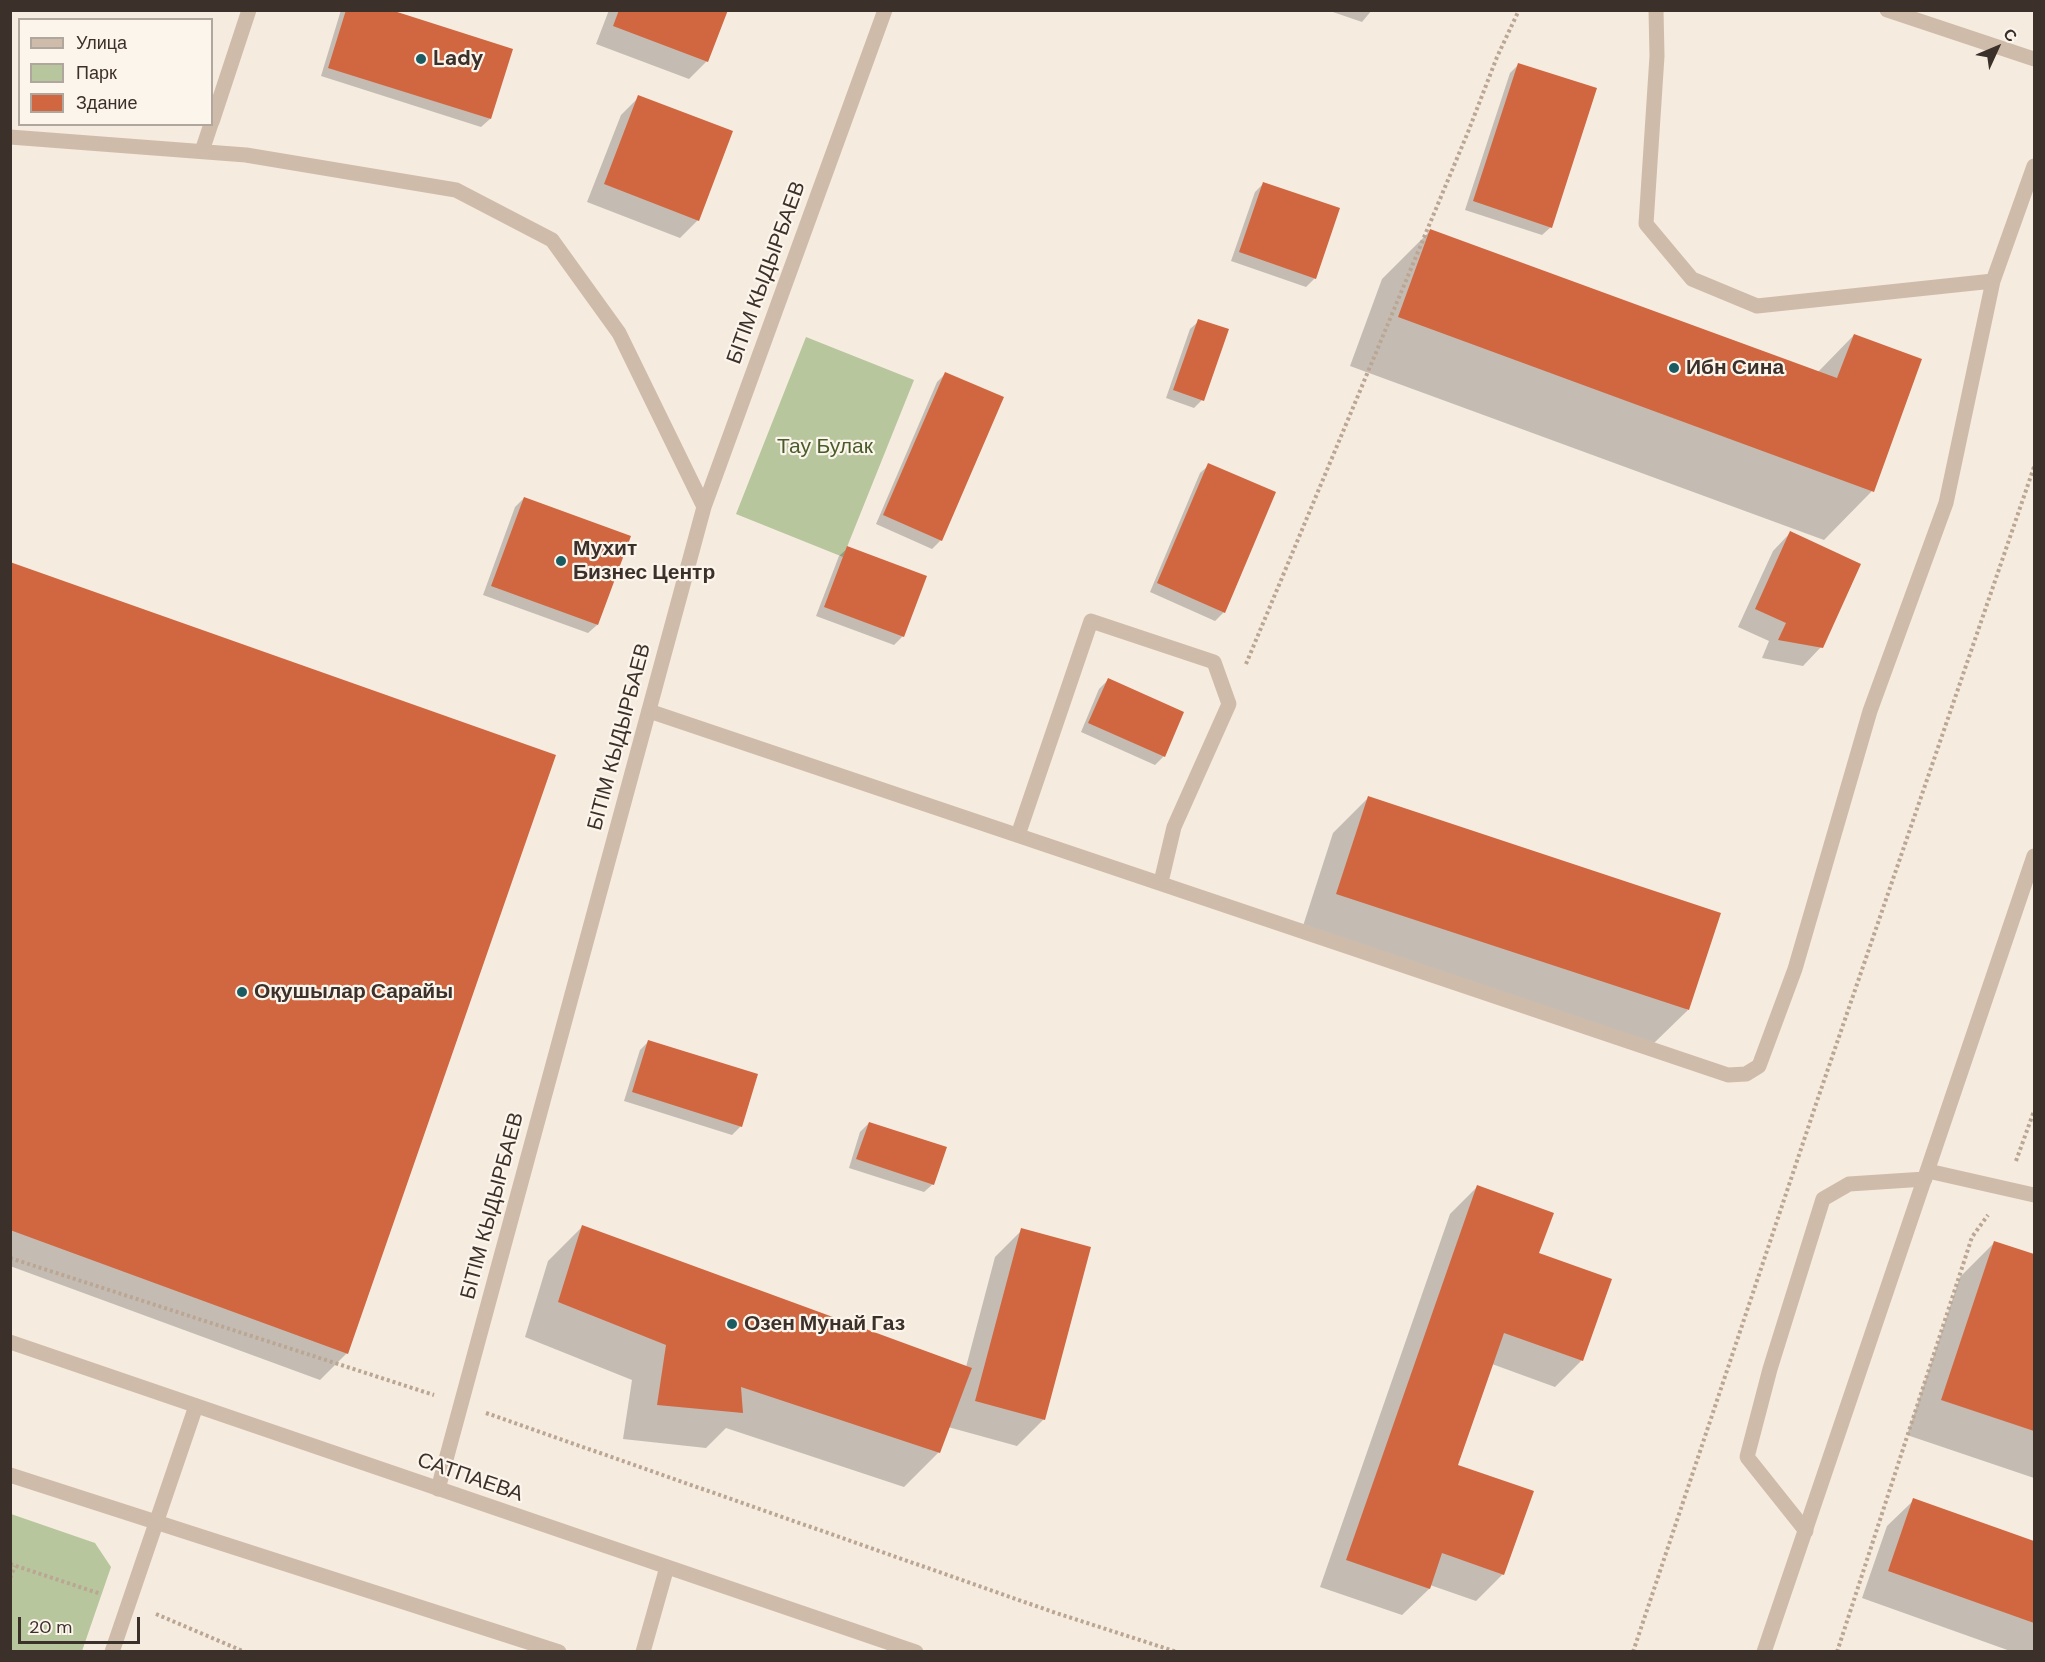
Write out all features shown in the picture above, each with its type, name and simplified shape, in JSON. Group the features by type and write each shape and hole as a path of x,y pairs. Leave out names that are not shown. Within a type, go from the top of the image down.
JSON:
{"street":[{"path":"213,117 249,10"},
{"name":"БIТIМ КЫДЫРБАЕВ","path":"438,1489 704,507 885,10"},
{"path":"1656,10 1657,56 1646,224 1692,279 1757,306 1993,281"},
{"path":"1887,10 2034,59"},
{"path":"202,151 210,126"},
{"path":"10,137 246,154 456,190 552,240 619,333 704,507"},
{"path":"649,711 1728,1075 1746,1074 1760,1066 1795,969 1870,711 1946,503 1993,281 2034,165"},
{"path":"1018,834 1091,621 1214,662 1229,704 1174,826 1161,882"},
{"path":"1764,1652 2034,856"},
{"path":"1806,1531 1747,1457 1770,1369 1823,1199 1849,1184 1926,1175 2034,1195"},
{"name":"САТПАЕВА","path":"10,1342 916,1652"},
{"path":"112,1652 196,1406"},
{"path":"10,1475 559,1652"},
{"path":"643,1652 667,1567"}],"path":[{"path":"1229,704 1468,132 1497,57 1519,10"},
{"path":"1633,1652 1816,1104 2034,467"},
{"path":"1837,1652 1972,1237 2006,1189 2034,1111"},
{"path":"10,1258 461,1404 1053,1612 1177,1652"},
{"path":"10,1569 15,1566 10,1578"}],"green space":[{"name":"Тау Булак","path":"806,337 914,380 843,557 736,514"},
{"path":"11,1514 95,1543 111,1567 82,1651 11,1651"}],"building":[{"name":"Lady","path":"346,10 391,10 513,49 491,119 328,68"},
{"path":"619,10 728,10 708,62 613,26"},
{"path":"1518,63 1597,88 1552,228 1473,201"},
{"path":"638,95 733,131 699,221 604,184"},
{"path":"1263,182 1340,208 1316,279 1239,252"},
{"name":"Ибн Сина","path":"1430,229 1837,378 1854,334 1922,359 1874,492 1398,317"},
{"path":"1198,319 1229,329 1204,401 1173,390"},
{"path":"945,372 1004,397 942,541 883,515"},
{"path":"1208,463 1276,492 1225,613 1157,583"},
{"name":"Мухит Бизнес Центр","path":"524,497 631,536 598,625 491,586"},
{"path":"1790,531 1861,564 1823,648 1778,640 1786,623 1755,609"},
{"path":"847,546 927,576 904,637 824,607"},
{"name":"Оқушылар Сарайы","path":"10,562 556,755 348,1354 10,1230"},
{"path":"1108,678 1184,712 1165,757 1088,723"},
{"path":"1368,796 1721,913 1689,1010 1336,894"},
{"path":"648,1040 758,1074 742,1127 632,1092"},
{"path":"869,1122 947,1147 934,1185 856,1159"},
{"path":"1477,1185 1554,1213 1539,1253 1612,1279 1583,1361 1504,1333 1458,1465 1534,1491 1504,1575 1442,1553 1430,1589 1346,1560"},
{"name":"Озен Мунай Газ","path":"582,1225 972,1368 940,1453 741,1387 743,1413 657,1405 666,1345 558,1302"},
{"path":"1021,1228 1091,1247 1045,1420 975,1401"},
{"path":"1994,1241 2034,1254 2034,1431 1941,1400"},
{"path":"1913,1498 2034,1541 2034,1623 1888,1571"}],"place":[{"name":"Lady","path":"421,59"},
{"name":"Ибн Сина","path":"1674,368"},
{"name":"Мухит Бизнес Центр","path":"561,561"},
{"name":"Оқушылар Сарайы","path":"242,992"},
{"name":"Озен Мунай Газ","path":"732,1324"}]}
